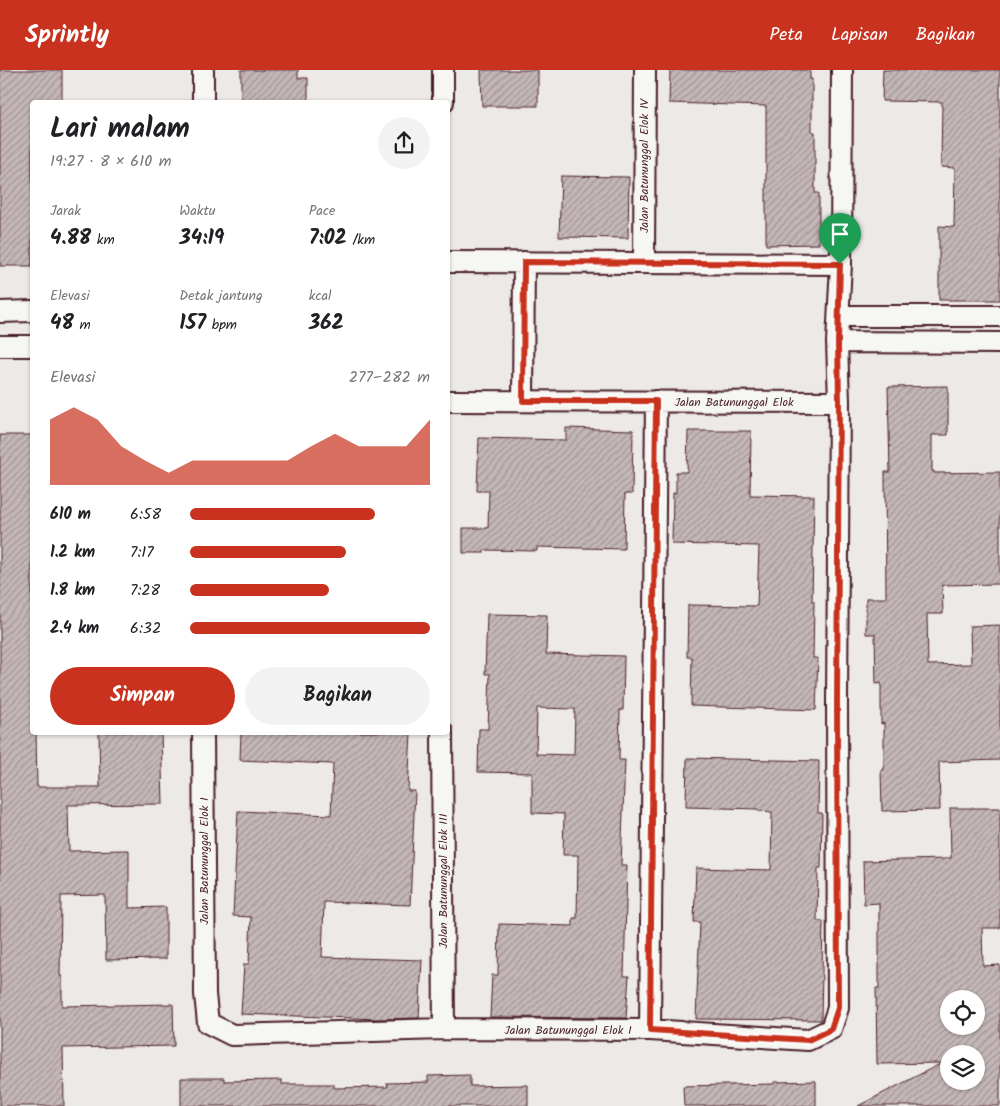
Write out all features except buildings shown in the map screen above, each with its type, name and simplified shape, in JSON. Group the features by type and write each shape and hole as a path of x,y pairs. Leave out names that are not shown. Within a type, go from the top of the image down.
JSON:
{"street":[{"path":"203,70 203,100"},
{"path":"443,70 443,100"},
{"name":"Jalan Batununggal Elok IV","path":"644,263 645,70"},
{"path":"839,402 838,342 842,70"},
{"path":"450,262 840,264"},
{"path":"523,401 524,262"},
{"path":"0,312 30,311"},
{"path":"839,316 1000,316"},
{"path":"838,342 1000,343"},
{"path":"0,346 30,346"},
{"name":"Jalan Batununggal Elok","path":"450,400 839,402"},
{"path":"650,1030 656,401"},
{"name":"Jalan Batununggal Elok I","path":"203,735 205,994 208,1023 232,1035 444,1029 650,1030 808,1040 831,1029 838,1008 837,691 839,402"},
{"name":"Jalan Batununggal Elok III","path":"442,735 444,1029"}],"route":[{"path":"524,262 840,264 837,701 838,1008 831,1029 808,1040 650,1030 656,401 523,401 524,262"}]}
